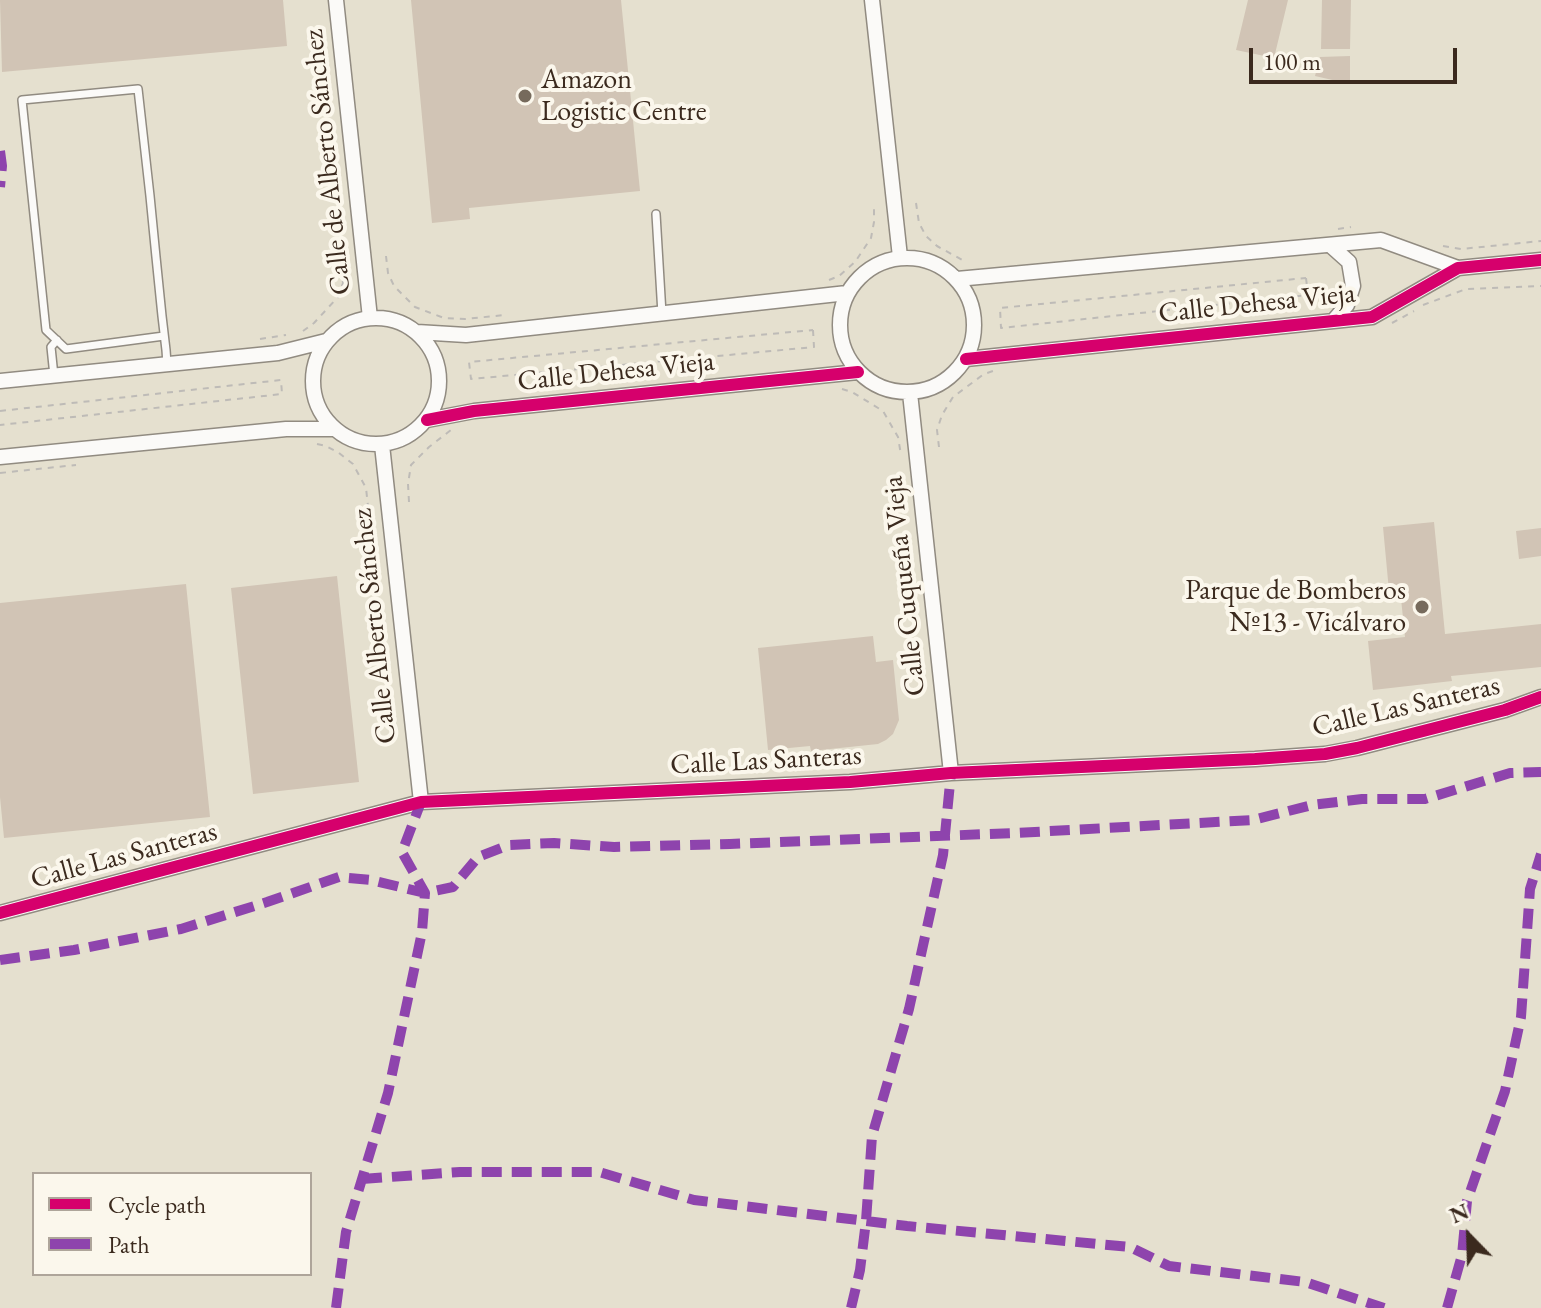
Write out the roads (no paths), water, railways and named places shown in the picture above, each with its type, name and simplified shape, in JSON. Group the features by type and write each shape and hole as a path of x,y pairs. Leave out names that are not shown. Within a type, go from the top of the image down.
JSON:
{"street":[{"name":"Calle de Alberto Sánchez","path":"336,0 370,318"},
{"path":"872,0 900,257"},
{"name":"Calle Dehesa Vieja","path":"957,279 1381,240 1458,268"},
{"path":"1330,245 1349,262 1353,286 1347,305 1334,320"},
{"path":"900,257 921,259 941,266 957,279 969,297 975,318 973,339 966,359 951,376 932,388 910,393 882,388 858,372 846,355 840,334 840,313 847,293 860,276 879,263 900,257"},
{"name":"Calle Dehesa Vieja","path":"966,359 1372,317 1458,268 1541,260"},
{"name":"Calle Dehesa Vieja","path":"417,332 466,335 847,293"},
{"path":"370,318 387,318 417,332 430,347 438,365 440,384 436,403 427,420 407,437 382,445 348,439 334,429 321,414 314,396 312,377 326,341 354,322 370,318"},
{"path":"0,381 278,353 326,341"},
{"name":"Calle Dehesa Vieja","path":"427,420 474,411 858,372"},
{"name":"Calle Cuqueña Vieja","path":"910,393 951,773"},
{"path":"0,457 286,429 334,429"},
{"name":"Calle Alberto Sánchez","path":"382,445 421,802"},
{"name":"Calle Las Santeras","path":"0,913 421,802 850,782 951,773 1325,754 1475,717 1541,697"}],"lane":[{"path":"164,336 66,349 46,330 22,100 138,89 167,364"},
{"path":"656,214 662,314"},
{"path":"54,376 51,347 57,340"}],"place":[{"name":"Amazon Logistic Centre","path":"525,96"},
{"name":"Parque de Bomberos Nº13 - Vicálvaro","path":"1422,607"}]}
